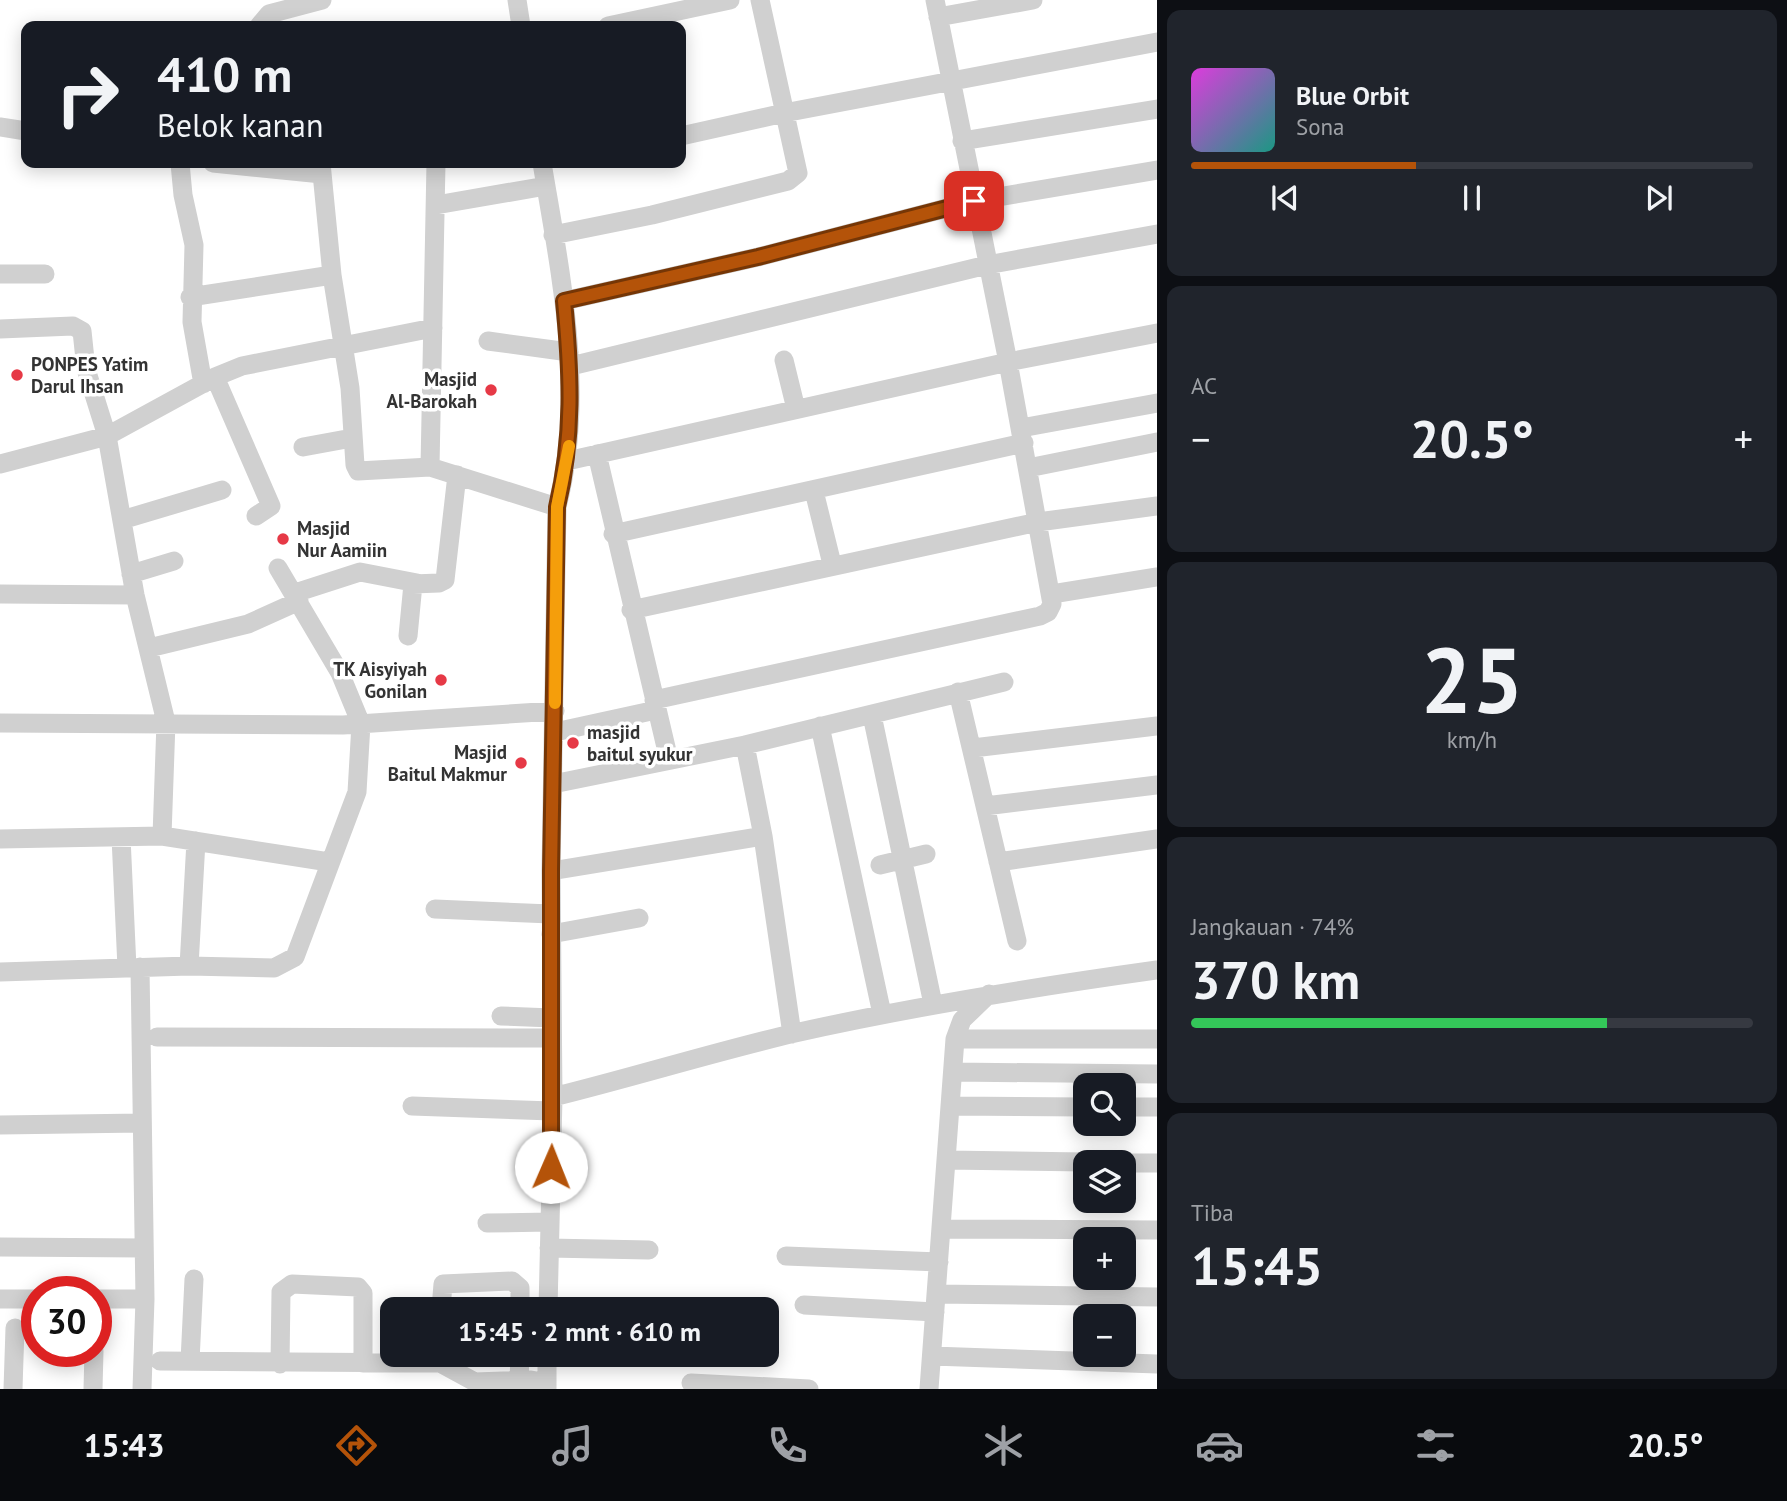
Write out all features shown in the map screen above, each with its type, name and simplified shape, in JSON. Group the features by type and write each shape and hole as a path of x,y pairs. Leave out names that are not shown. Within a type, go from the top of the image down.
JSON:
{"street":[{"path":"263,21 270,14 323,0"},
{"path":"517,0 520,21"},
{"path":"631,21 730,0"},
{"path":"553,235 652,215 788,181 798,173 760,0"},
{"path":"555,732 655,705 1048,612 1052,594 1009,362 936,8 1033,0"},
{"path":"686,135 784,113 1157,42"},
{"path":"962,141 1157,109"},
{"path":"0,127 21,130"},
{"path":"180,168 183,195 194,245 190,297 209,380 271,506 256,516"},
{"path":"321,168 332,275 344,344 355,465 363,473 430,467 557,507"},
{"path":"430,467 436,168"},
{"path":"547,168 546,186 570,359 567,461 557,507 548,1297"},
{"path":"564,301 758,257 974,201 1157,170"},
{"path":"436,205 546,186"},
{"path":"488,341 570,359 987,265 1157,234"},
{"path":"0,274 45,274"},
{"path":"190,297 332,275"},
{"path":"0,329 79,327 86,369 107,436 135,595 166,722 162,836"},
{"path":"0,464 107,436 209,380 264,361 433,328"},
{"path":"567,461 1009,362 1157,333"},
{"path":"784,360 796,409"},
{"path":"613,534 814,491 1157,403"},
{"path":"303,447 352,438"},
{"path":"1028,468 1157,442"},
{"path":"597,454 613,534 668,760"},
{"path":"149,649 248,624 297,597 360,572 416,583 439,583 445,580 457,475"},
{"path":"122,520 222,489"},
{"path":"814,491 832,564"},
{"path":"631,610 832,564 1038,522 1157,506"},
{"path":"131,574 174,561"},
{"path":"0,972 189,966 274,968 289,963 301,943 357,792 361,724 340,673 278,568"},
{"path":"1052,594 1157,577"},
{"path":"408,636 411,587 416,583"},
{"path":"0,594 135,595"},
{"path":"553,784 746,745 1004,682"},
{"path":"958,692 1017,941"},
{"path":"0,723 361,724 555,711"},
{"path":"873,720 903,859 939,1003 957,1033"},
{"path":"820,726 882,1014"},
{"path":"973,748 1157,726"},
{"path":"746,745 763,835 792,1034"},
{"path":"985,806 1157,785"},
{"path":"551,871 763,835"},
{"path":"0,839 162,836 329,862"},
{"path":"121,837 133,967 142,1123 145,1299 142,1389"},
{"path":"998,862 1157,839"},
{"path":"189,966 196,841"},
{"path":"880,865 926,854"},
{"path":"435,909 551,914"},
{"path":"551,934 639,918"},
{"path":"412,1106 552,1104 792,1034 882,1014 989,994 1157,970"},
{"path":"929,1389 957,1033 989,994"},
{"path":"501,1016 552,1018"},
{"path":"957,1033 1157,1039"},
{"path":"157,1037 552,1038"},
{"path":"953,1072 1157,1074"},
{"path":"950,1107 1073,1107"},
{"path":"1136,1107 1157,1107"},
{"path":"0,1125 142,1123"},
{"path":"946,1160 1073,1162"},
{"path":"1136,1163 1157,1163"},
{"path":"487,1223 550,1223"},
{"path":"941,1229 1157,1230"},
{"path":"0,1247 144,1248"},
{"path":"549,1248 649,1250"},
{"path":"786,1256 939,1262"},
{"path":"190,1361 194,1279"},
{"path":"442,1297 443,1284 512,1281 520,1288 520,1297"},
{"path":"280,1364 281,1292 292,1284 358,1287 363,1293 363,1363"},
{"path":"804,1305 1157,1297"},
{"path":"0,1299 21,1299"},
{"path":"112,1299 145,1299"},
{"path":"13,1389 15,1328"},
{"path":"932,1356 1157,1364"},
{"path":"160,1361 280,1364 380,1362"},
{"path":"93,1389 94,1367"},
{"path":"450,1367 467,1380 520,1381 547,1386 547,1367"},
{"path":"520,1367 520,1381"},
{"path":"691,1383 809,1389"}],"slow traffic":[{"path":"555,703 557,507 569,446"}],"place":[{"name":"PONPES Yatim Darul Ihsan","path":"17,375"},
{"name":"Masjid Al-Barokah","path":"491,390"},
{"name":"Masjid Nur Aamiin","path":"283,539"},
{"name":"TK Aisyiyah Gonilan","path":"441,680"},
{"name":"masjid baitul syukur","path":"573,743"},
{"name":"Masjid Baitul Makmur","path":"521,763"}],"route":[{"path":"551,1167 551,871 557,507 566,472 570,421 570,366 564,301 758,257 974,201"}]}
